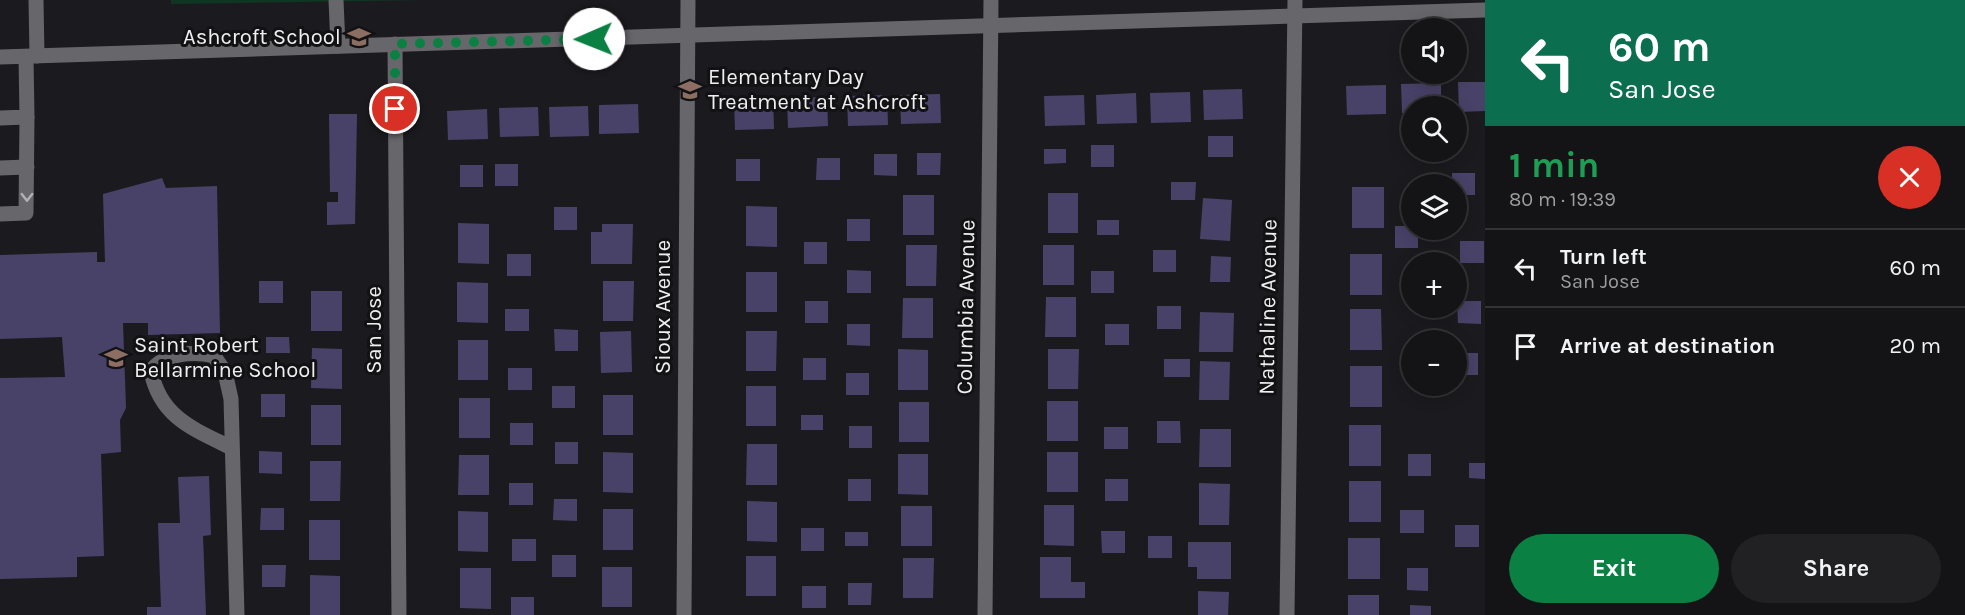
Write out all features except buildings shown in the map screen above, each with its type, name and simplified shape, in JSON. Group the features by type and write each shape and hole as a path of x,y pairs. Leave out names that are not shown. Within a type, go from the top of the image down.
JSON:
{"street":[{"path":"0,214 26,213 27,117 36,0"},
{"path":"336,0 338,46"},
{"name":"Sioux Avenue","path":"684,615 688,0"},
{"name":"Columbia Avenue","path":"985,615 991,0"},
{"name":"Nathaline Avenue","path":"1287,615 1295,0"},
{"path":"0,57 1485,10"},
{"name":"San Jose","path":"395,44 399,615"},
{"path":"0,118 27,117"},
{"path":"0,168 27,167"},
{"path":"232,448 190,428 165,406 154,389 151,371 158,362 196,352 214,356 225,372 231,399 237,615"}],"green space":[{"path":"171,0 428,0 171,4"}],"place":[{"name":"Ashcroft School","path":"359,37"},
{"name":"Elementary Day Treatment at Ashcroft","path":"690,90"},
{"name":"Saint Robert Bellarmine School","path":"116,358"}],"route":[{"path":"395,109 395,44 594,39"}]}
